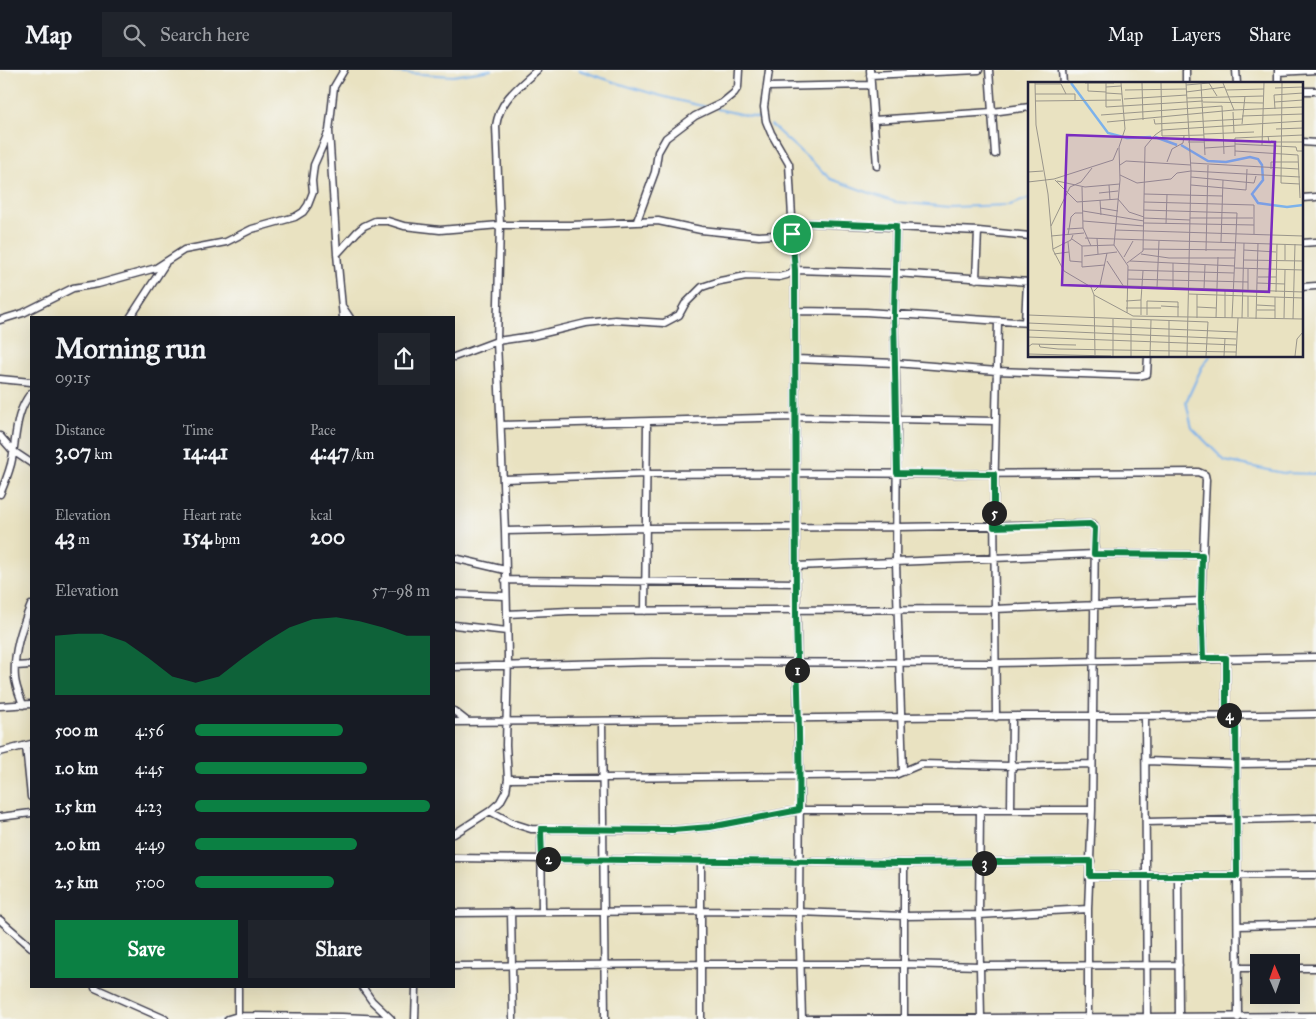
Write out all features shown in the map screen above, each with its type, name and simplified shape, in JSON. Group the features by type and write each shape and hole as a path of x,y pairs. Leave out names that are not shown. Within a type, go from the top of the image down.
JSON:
{"street":[{"path":"343,316 337,254 330,131 334,87 344,70"},
{"path":"455,833 490,811 500,802 506,791 508,779 508,665 504,479 497,341 500,225 496,126 498,112 511,94 537,70"},
{"path":"637,221 655,172 658,152 666,138 695,116 722,103 734,93 738,87 739,70"},
{"path":"769,70 764,107 766,120 775,142 789,164 795,270 796,610 800,776 799,912 802,1019 1147,1018 1179,1016 1238,1018 1316,1016"},
{"path":"877,166 870,72 979,70"},
{"path":"989,70 995,154"},
{"path":"1278,71 1316,70"},
{"path":"767,87 871,85"},
{"path":"874,120 992,112 1028,107"},
{"path":"0,320 23,313 73,288 103,283 156,268 184,250 226,242 252,229 295,217 303,212 308,205 313,192 314,164 330,131"},
{"path":"337,254 357,232 375,221 440,230 500,225 572,225 658,221 701,230 759,236 792,234"},
{"path":"791,222 896,226 1028,236"},
{"path":"896,226 894,315 897,420 896,562 903,772"},
{"path":"976,279 978,231"},
{"path":"131,316 166,263"},
{"path":"455,357 497,341 532,336 586,323 615,320 664,323 679,315 685,304 702,287 746,276 779,276 787,275 795,270 895,273 1028,282"},
{"path":"342,305 349,316"},
{"path":"795,311 853,311 1028,323"},
{"path":"996,717 994,474 998,321"},
{"path":"796,359 895,363 997,372 1144,376 1148,370 1148,358"},
{"path":"0,379 30,382"},
{"path":"0,494 11,465 16,428 22,407 30,395"},
{"path":"501,425 795,417 995,421"},
{"path":"645,611 647,422"},
{"path":"0,436 13,451 30,463"},
{"path":"504,479 646,474 1198,472 1205,475 1206,480 1201,601 1203,658"},
{"path":"505,531 646,528 994,527 1090,524 1095,528 1092,810 1088,909 1088,1018"},
{"path":"796,566 1094,554 1202,555"},
{"path":"455,558 505,570"},
{"path":"506,580 796,583"},
{"path":"455,594 506,596"},
{"path":"507,614 645,611 994,609 1201,601"},
{"path":"23,705 17,688 15,666 30,608"},
{"path":"455,625 507,631"},
{"path":"455,667 651,662 996,663 1316,657"},
{"path":"1226,658 1226,715"},
{"path":"15,666 30,665"},
{"path":"0,706 30,704"},
{"path":"455,713 469,722"},
{"path":"455,722 1316,714"},
{"path":"1236,715 1238,1018"},
{"path":"1145,716 1147,1018"},
{"path":"1011,809 1012,717"},
{"path":"602,722 605,1019"},
{"path":"0,752 29,745 30,769"},
{"path":"1146,761 1236,764 1316,763"},
{"path":"508,779 895,776 921,764 1010,766 1092,764"},
{"path":"980,809 979,915 981,1018"},
{"path":"490,811 512,823 531,829 673,830 710,827 799,810 1092,810"},
{"path":"0,817 30,813"},
{"path":"1147,822 1316,818"},
{"path":"541,829 542,912"},
{"path":"455,858 904,863 1090,861"},
{"path":"700,860 701,1019"},
{"path":"904,863 904,1018"},
{"path":"1090,876 1316,875"},
{"path":"1178,876 1179,1016"},
{"path":"455,913 700,911 904,916 979,915 1088,909"},
{"path":"511,912 513,1019"},
{"path":"0,920 30,946"},
{"path":"1238,926 1316,924"},
{"path":"455,966 701,964 1179,965"},
{"path":"1238,968 1250,968"},
{"path":"1300,968 1316,968"},
{"path":"95,988 165,1019"},
{"path":"238,988 238,1016"},
{"path":"363,988 372,1002 391,1019"},
{"path":"414,1019 416,988"},
{"path":"228,1019 238,1016 386,1019"}],"waterway":[{"path":"358,70 453,76 491,70"},
{"path":"579,70 643,91 707,107"},
{"path":"717,109 763,119"},
{"path":"771,125 831,179 895,202 950,207 1010,205 1028,199"},
{"path":"1209,358 1202,367 1186,402 1192,428 1225,461 1283,473 1316,474"}],"route":[{"path":"791,222 896,226 894,315 897,473 994,474 994,527 1093,524 1095,528 1094,554 1202,555 1203,658 1226,658 1226,715 1236,715 1237,876 1090,876 1090,861 904,863 542,859 541,829 673,830 743,822 799,810 795,270 792,234 791,222"}]}
